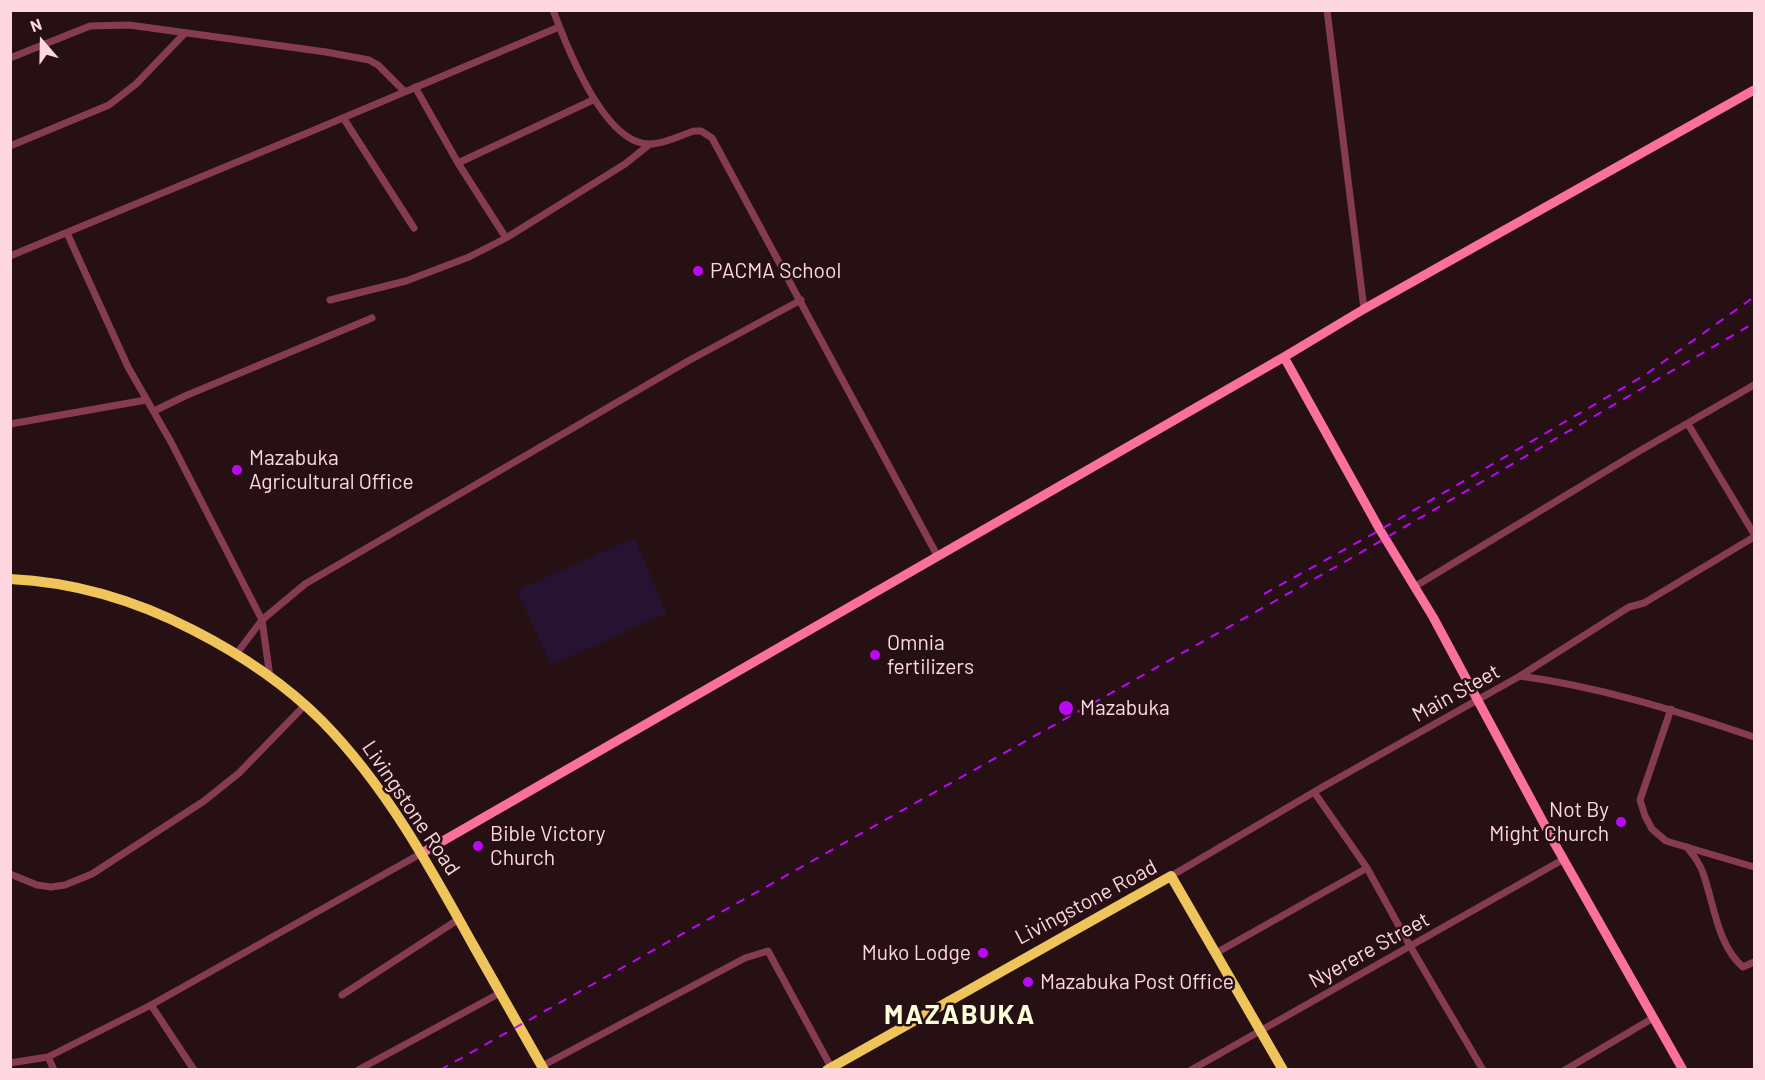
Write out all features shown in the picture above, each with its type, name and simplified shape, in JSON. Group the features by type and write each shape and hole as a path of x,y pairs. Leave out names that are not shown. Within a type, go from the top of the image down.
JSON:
{"highway":[{"name":"Livingstone Road","path":"10,579 88,590 132,602 170,618 237,653 304,705 347,747 373,780 422,853 543,1068"},
{"name":"Livingstone Road","path":"829,1068 1171,876 1283,1070"}],"main road":[{"path":"422,853 1364,309 1755,90"},
{"path":"1284,357 1683,1070"}],"street":[{"path":"553,10 593,100 630,138 650,144"},
{"path":"1327,10 1364,309"},
{"path":"10,58 90,26 129,25 369,60 378,65 404,91"},
{"path":"10,256 344,119 404,91 559,27"},
{"path":"10,146 109,105 144,76 184,34"},
{"path":"415,87 458,163 506,238"},
{"path":"458,163 593,100"},
{"path":"344,119 414,228"},
{"path":"330,300 422,275 458,262 506,238 625,164 650,144 701,131 712,138 938,557"},
{"path":"67,233 146,400 154,411 262,620 270,677"},
{"path":"237,653 262,620 305,584 688,361 801,300"},
{"path":"154,411 372,318"},
{"path":"1414,587 1755,385"},
{"path":"10,424 146,400"},
{"path":"1688,424 1755,536"},
{"path":"1744,543 1748,524"},
{"name":"Main Steet","path":"1171,876 1520,676 1629,607 1644,603 1755,536"},
{"path":"1520,676 1555,681 1671,709 1755,737"},
{"path":"10,874 37,885 51,887 65,885 92,874 204,801 238,773 304,705"},
{"path":"1671,709 1640,800 1646,816 1658,836 1687,848 1755,867"},
{"path":"1314,792 1367,868 1483,1070"},
{"path":"1687,848 1704,874 1715,918 1737,961 1743,967 1755,962"},
{"path":"10,1063 48,1057 151,1005 422,853"},
{"name":"Nyerere Street","path":"1191,1070 1564,859"},
{"path":"1216,953 1367,868"},
{"path":"342,995 459,919"},
{"path":"543,1068 744,958 768,951 829,1068"},
{"path":"358,1070 500,993"},
{"path":"151,1005 194,1070"},
{"path":"1564,1070 1653,1018"},
{"path":"48,1057 54,1070"}],"shaded area":[{"path":"634,538 667,613 551,665 517,590"}],"railway":[{"path":"1264,594 1380,530 1645,375 1754,297"},
{"path":"440,1070 1348,560 1754,323"}],"place":[{"name":"PACMA School","path":"698,271"},
{"name":"Mazabuka Agricultural Office","path":"237,470"},
{"name":"Omnia fertilizers","path":"875,655"},
{"name":"Mazabuka","path":"1066,708"},
{"name":"Not By Might Church","path":"1621,822"},
{"name":"Bible Victory Church","path":"478,846"},
{"name":"Muko Lodge","path":"983,953"},
{"name":"Mazabuka Post Office","path":"1028,982"}],"district":[{"name":"MAZABUKA","path":"960,1015"}]}
